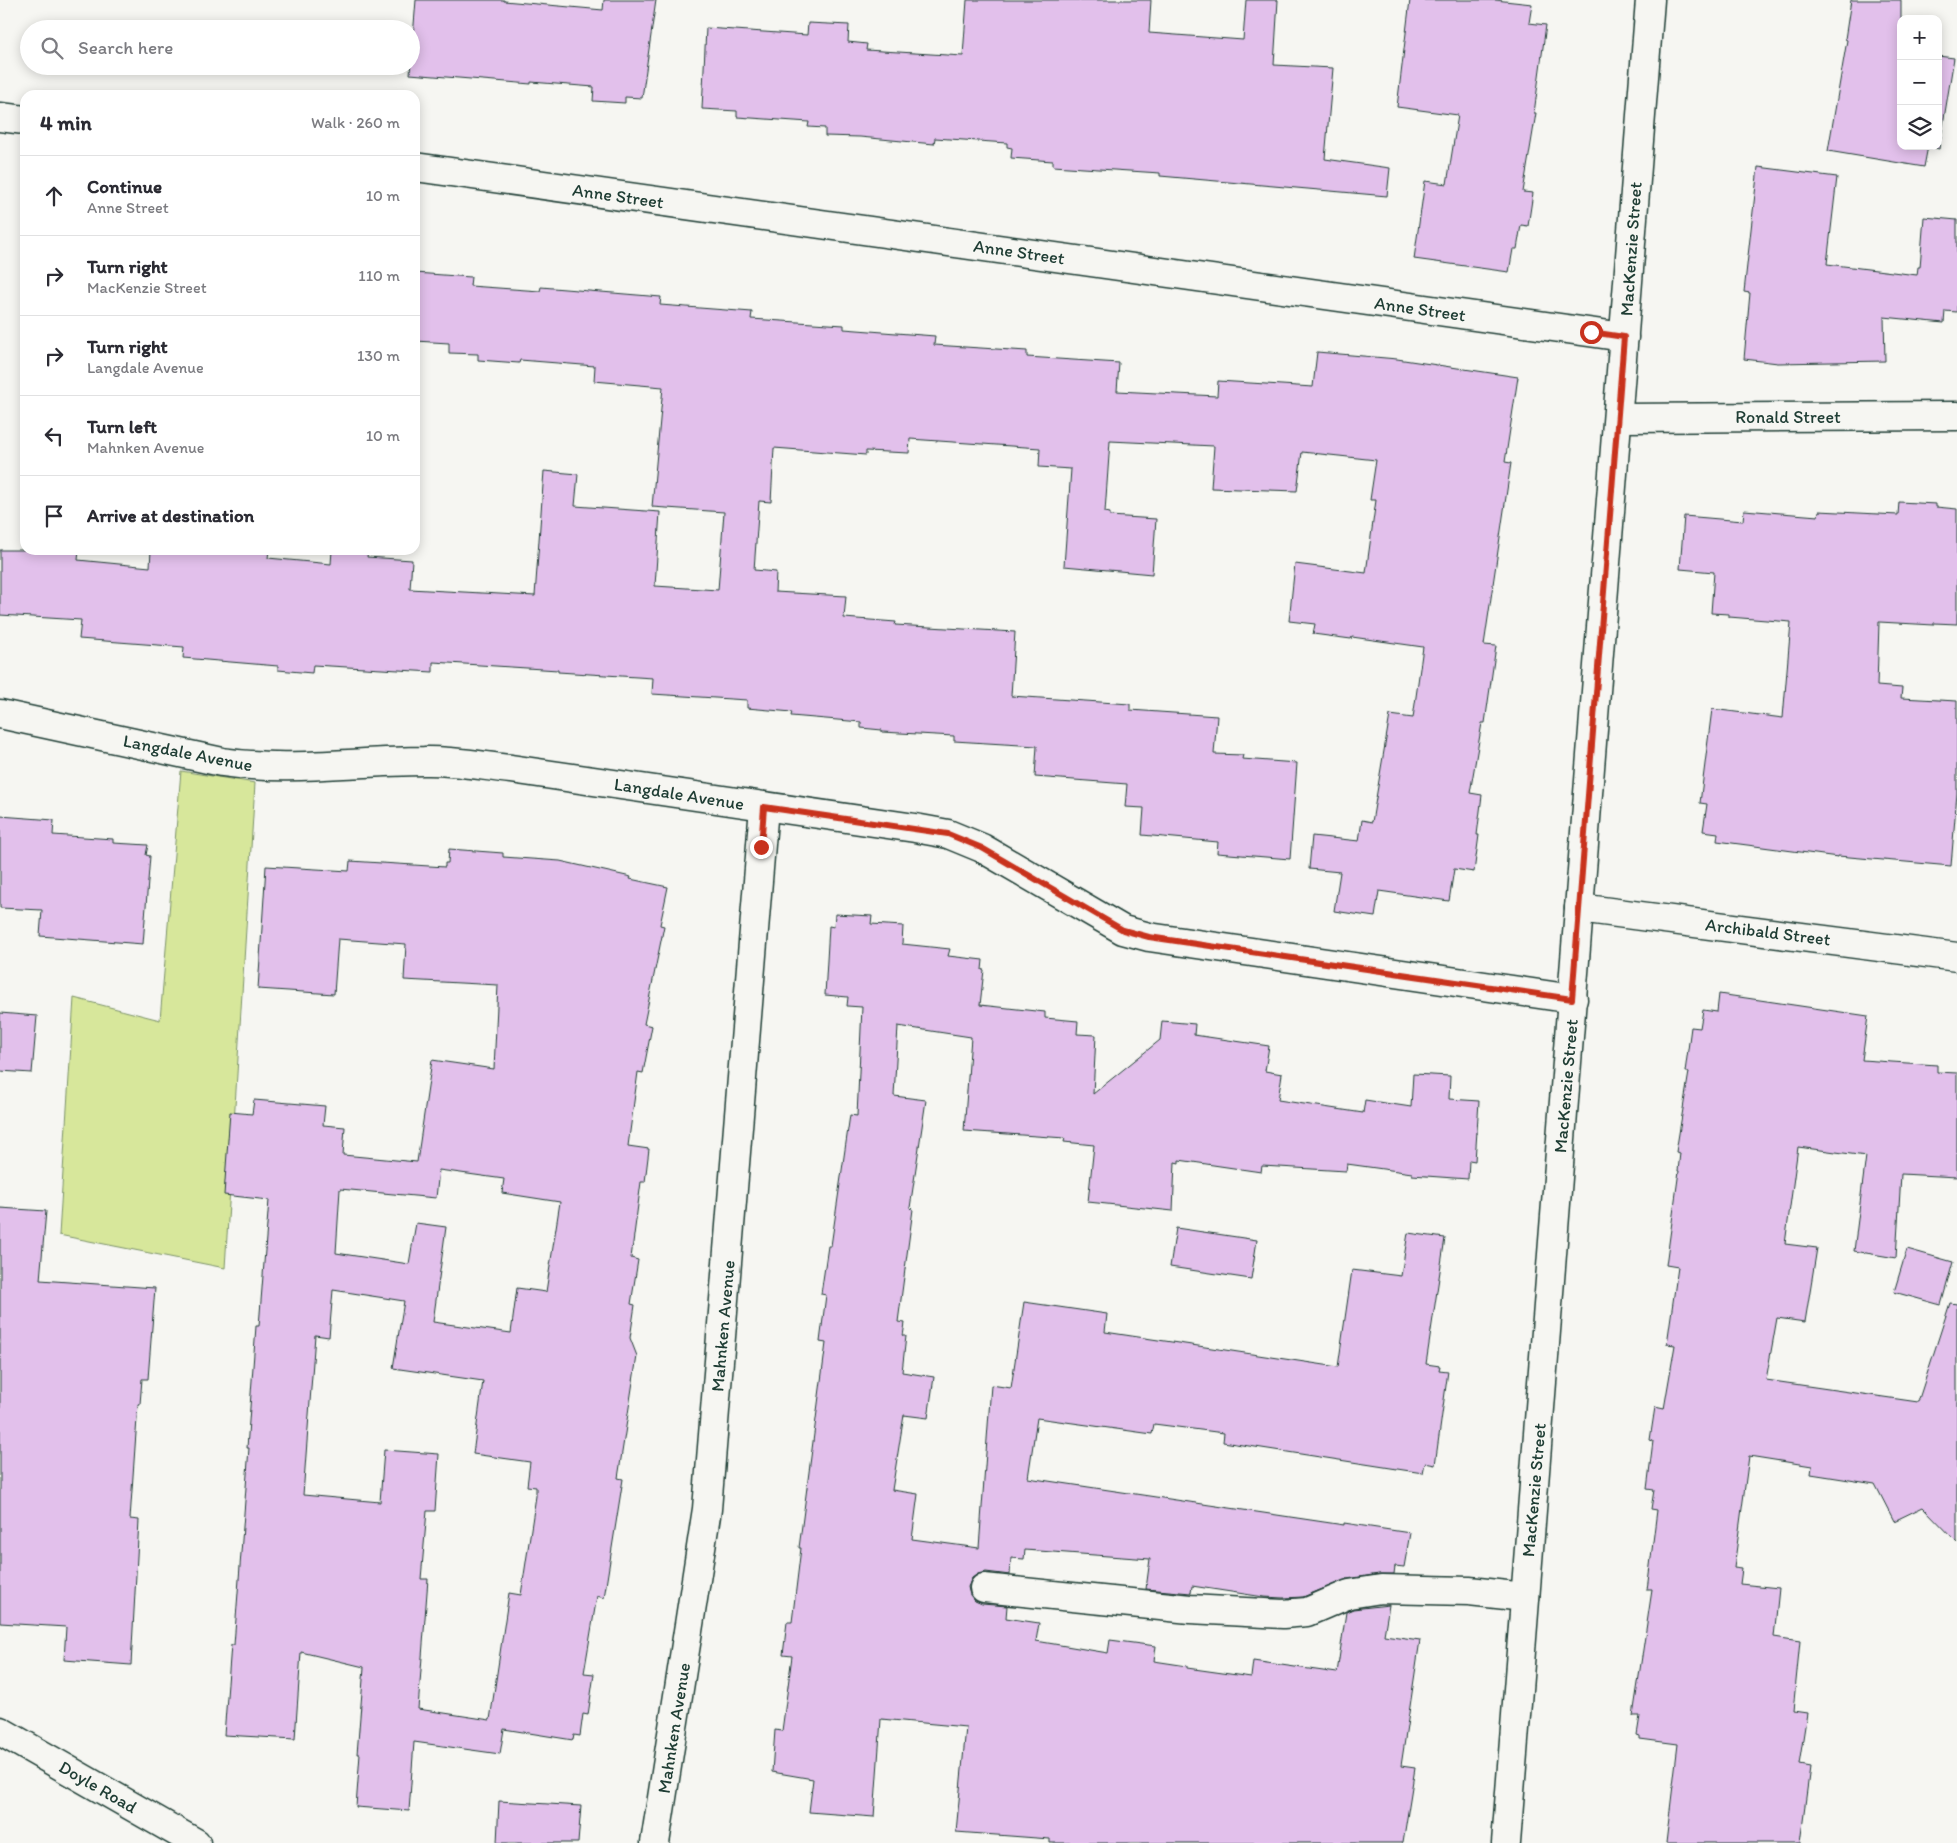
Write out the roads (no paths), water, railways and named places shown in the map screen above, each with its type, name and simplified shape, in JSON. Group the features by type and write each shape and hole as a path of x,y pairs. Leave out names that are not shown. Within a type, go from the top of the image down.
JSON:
{"street":[{"name":"MacKenzie Street","path":"1506,1843 1650,0"},
{"path":"0,117 20,119"},
{"name":"Anne Street","path":"420,168 1624,337"},
{"name":"Ronald Street","path":"1618,418 1957,416"},
{"name":"Langdale Avenue","path":"0,714 222,762 251,766 280,767 426,760 457,762 948,834 982,848 1123,930 1149,937 1572,999"},
{"name":"Mahnken Avenue","path":"655,1843 707,1509 764,807"},
{"name":"Archibald Street","path":"1579,908 1957,957"},
{"path":"984,1588 1190,1609 1283,1614 1307,1612 1349,1594 1381,1589 1469,1591 1525,1597"},
{"name":"Doyle Road","path":"0,1731 196,1843"}]}
